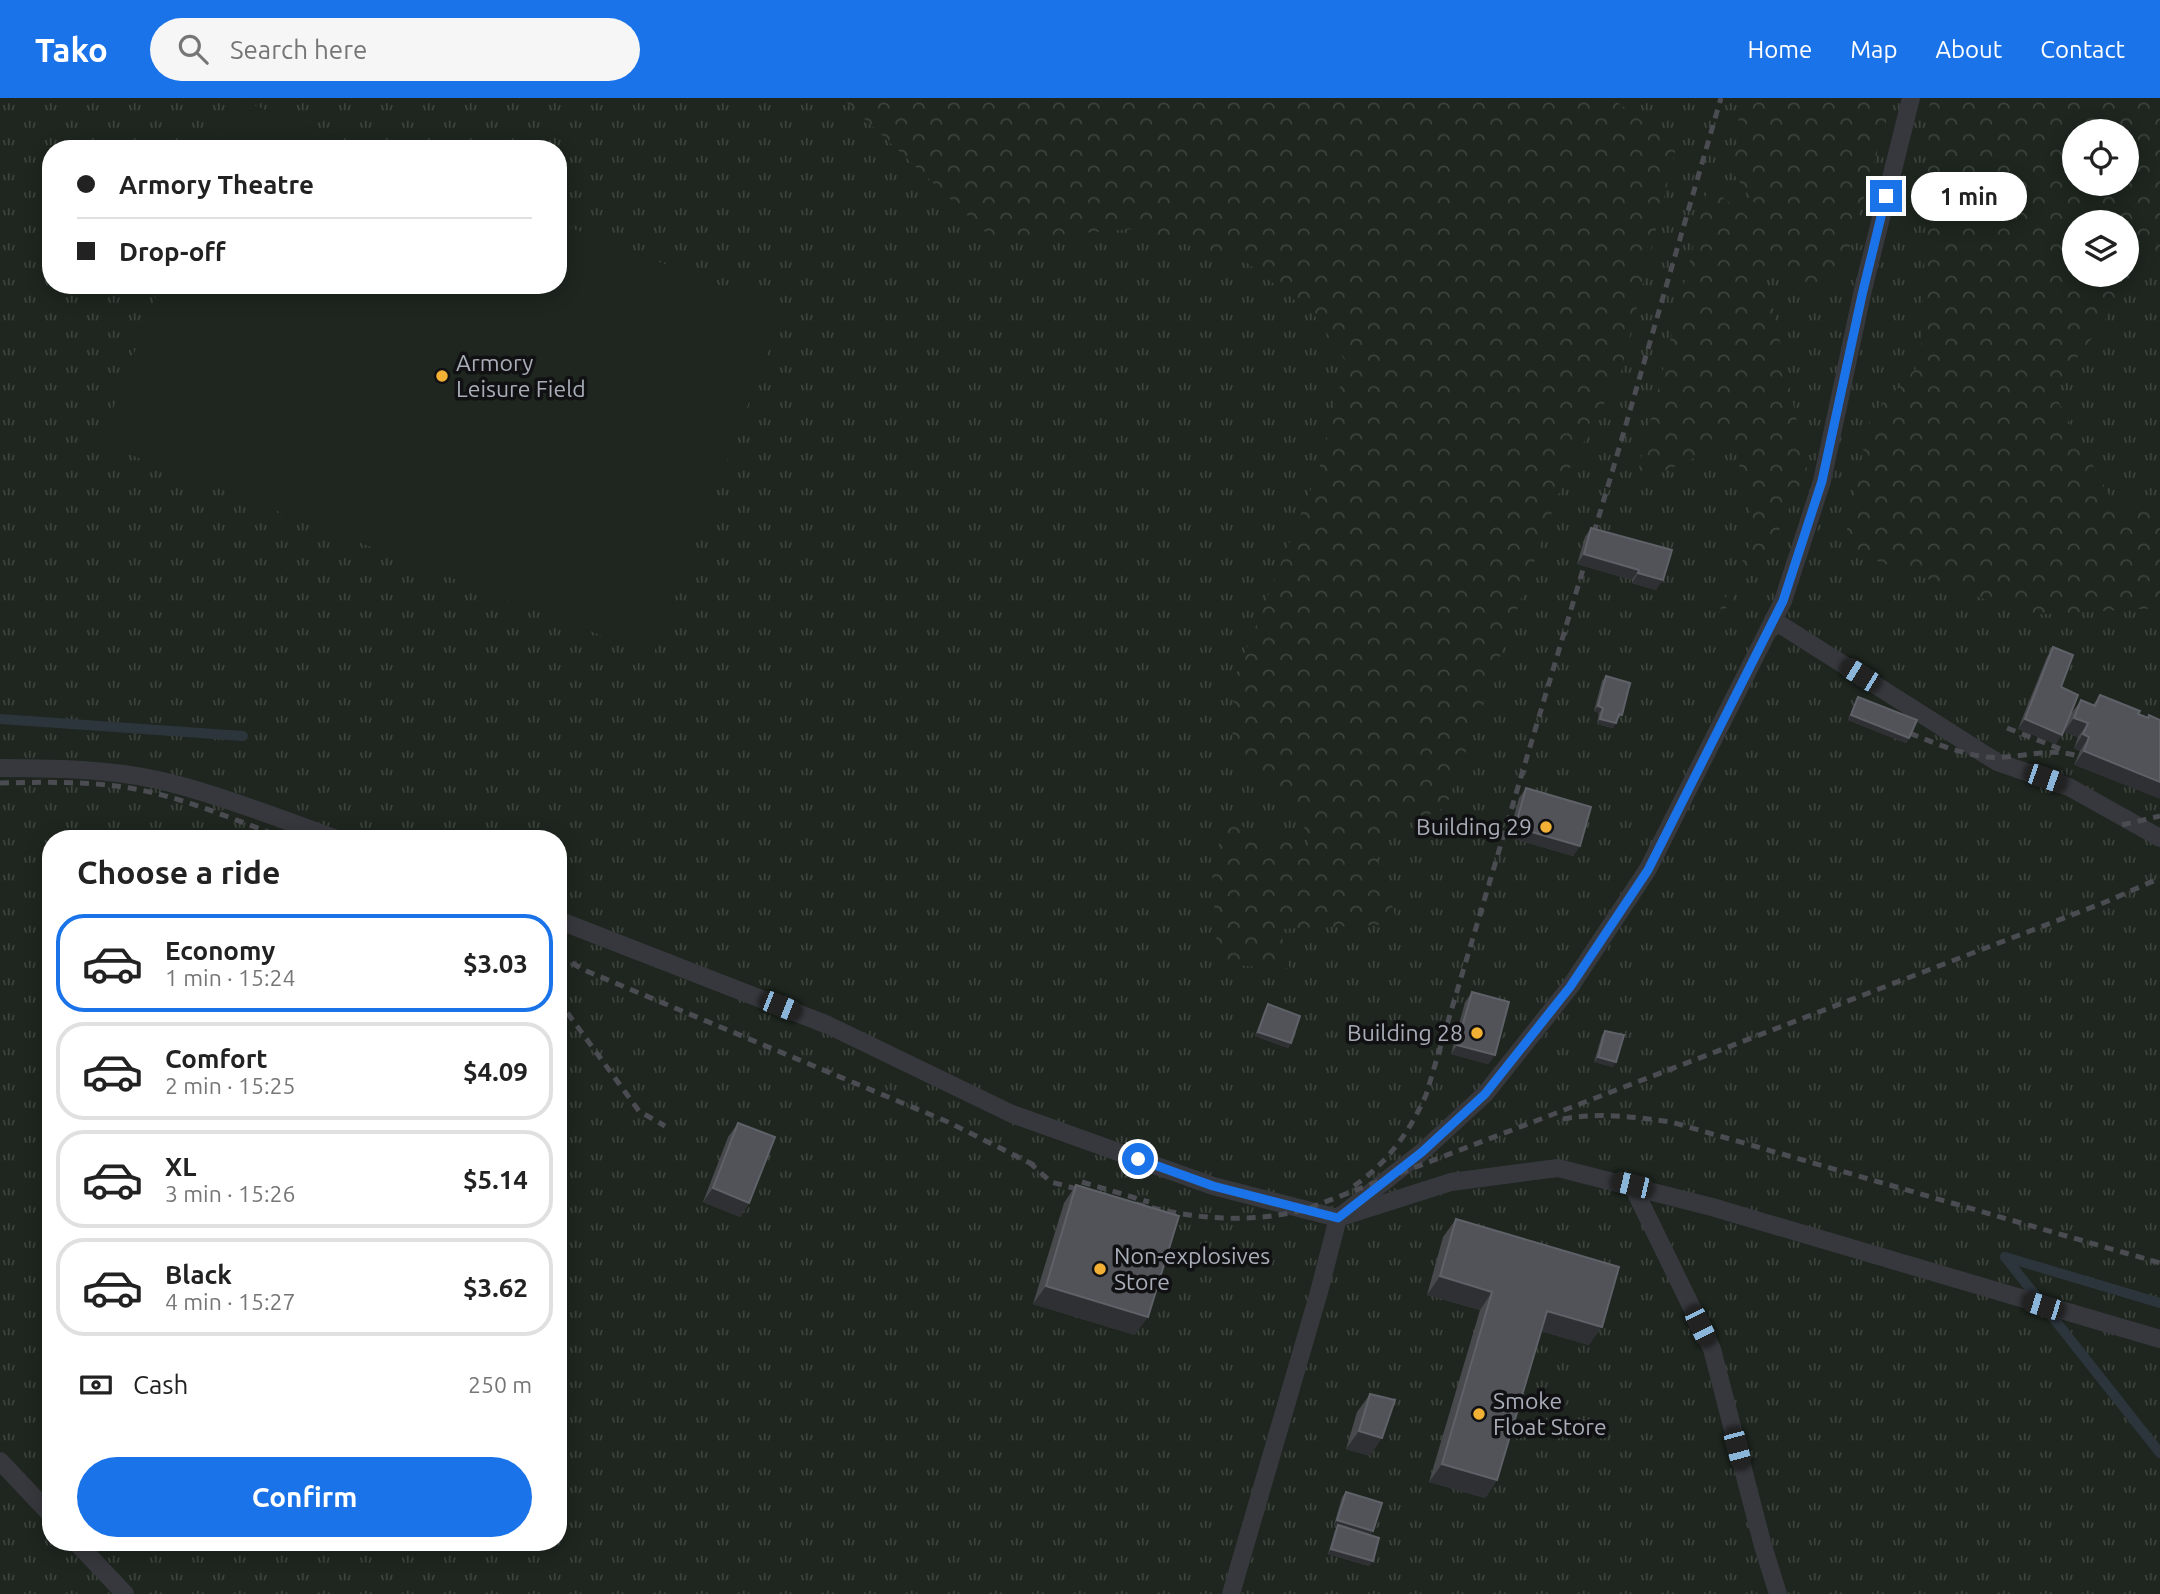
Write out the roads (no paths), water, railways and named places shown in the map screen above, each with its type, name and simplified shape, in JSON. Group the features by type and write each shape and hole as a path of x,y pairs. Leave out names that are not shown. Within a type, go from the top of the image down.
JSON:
{"lane":[{"path":"1231,1594 1338,1218 1422,1152 1485,1094 1570,987 1648,870 1783,601 1822,481 1862,295 1911,98"},
{"path":"1773,620 1997,762 2069,787 2160,838"},
{"path":"0,768 57,768 132,775 180,785 311,830"},
{"path":"567,924 828,1025 1012,1114 1213,1186 1338,1218 1451,1182 1558,1168 1632,1185 2160,1339"},
{"path":"1632,1185 1712,1349 1778,1594"},
{"path":"0,1461 42,1505"},
{"path":"84,1551 125,1594"}],"waterway":[{"path":"0,719 243,736"},
{"path":"2005,1257 2160,1453"},
{"path":"2005,1257 2160,1303"}],"railway":[{"path":"1354,1186 1377,1167 1396,1146 1426,1095 1721,98"},
{"path":"1895,727 1940,745 1975,755 1998,757 2053,752 2076,756 2093,764"},
{"path":"2007,728 2063,750"},
{"path":"0,783 85,783 135,789 192,804 263,830"},
{"path":"2122,825 2160,816"},
{"path":"1136,1204 1220,1218 1261,1217 1304,1210 2108,901 2160,878"},
{"path":"567,960 584,970 948,1122 1036,1166"},
{"path":"567,1012 639,1111 665,1126"},
{"path":"1563,1119 1604,1116 1671,1122 2160,1263"},
{"path":"1029,1162 1051,1182 1092,1193"},
{"path":"1082,1182 1149,1202"}],"place":[{"name":"Armory Leisure Field","path":"442,376"},
{"name":"Building 29","path":"1546,827"},
{"name":"Building 28","path":"1477,1033"},
{"name":"Non-explosives Store","path":"1100,1269"},
{"name":"Smoke Float Store","path":"1479,1414"}]}
